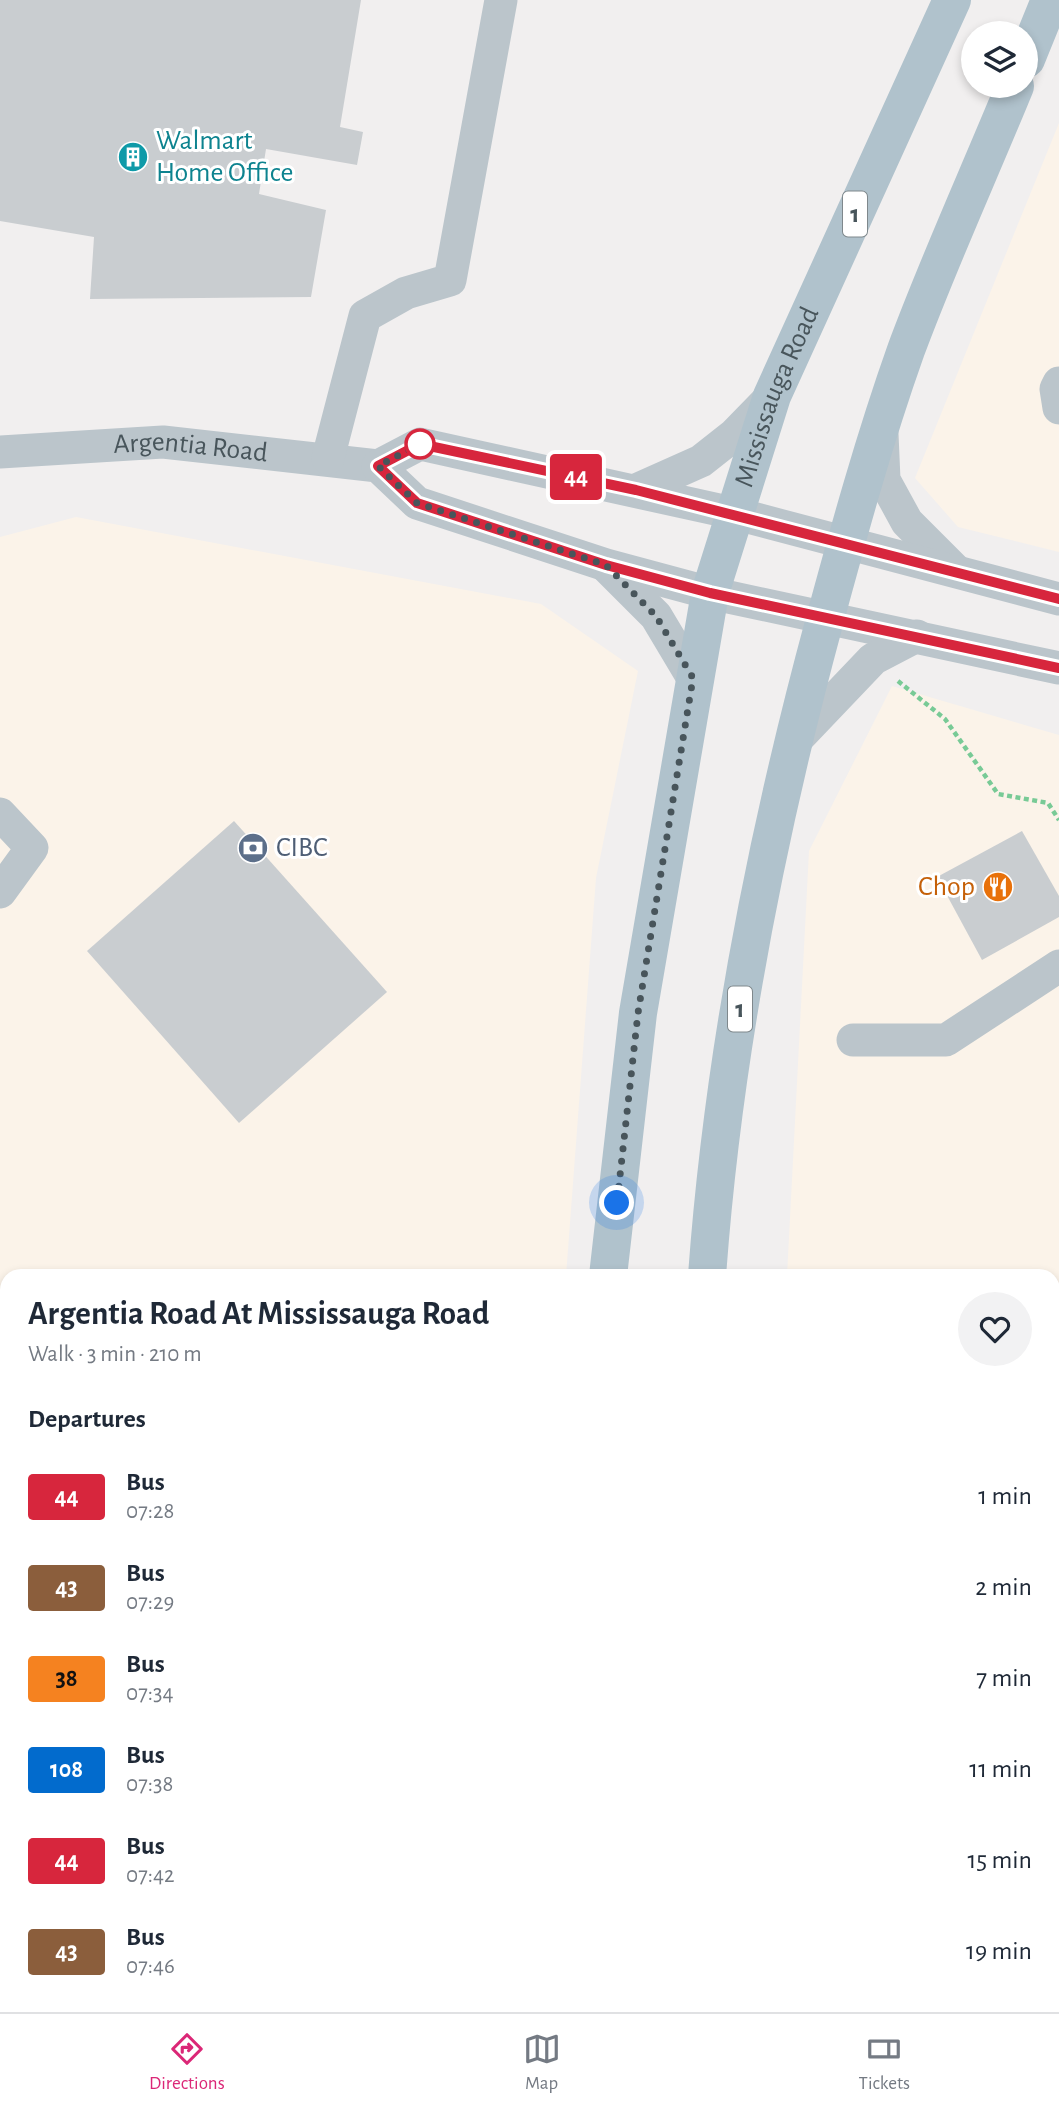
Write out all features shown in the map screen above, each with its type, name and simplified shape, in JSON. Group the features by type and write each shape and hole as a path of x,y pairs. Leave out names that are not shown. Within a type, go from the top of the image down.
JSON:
{"main road":[{"name":"Mississauga Road","path":"609,1269 638,1013 693,678 710,593 772,396 952,0"},
{"path":"1038,28 1049,0"},
{"name":"1","path":"708,1269 714,1181 734,1047 755,914 791,745 844,542 906,349 1010,98"}],"street":[{"path":"328,458 365,316 406,293 450,279 501,0"},
{"path":"1059,383 1056,389 1059,408"},
{"path":"636,490 701,461 734,435 772,396"},
{"path":"881,427 884,480 907,522 958,572"},
{"name":"Argentia Road","path":"0,452 163,442 328,458 378,466"},
{"path":"1059,599 733,513 420,444 378,466 417,503 606,565 710,593 1059,668"},
{"path":"606,565 656,616 693,678"},
{"path":"791,745 873,659 917,636"},
{"path":"0,814 32,848 0,892"},
{"path":"853,1040 946,1040 1059,966"}],"path":[{"path":"873,659 945,719 998,794 1048,803 1059,820"}],"shaded area":[{"path":"1059,123 1059,552 958,527 915,478"},
{"path":"76,517 541,604 638,671 596,878 567,1269 0,1269 0,537"},
{"path":"892,686 1059,735 1059,1269 787,1269 809,851"}],"building":[{"name":"Walmart Home Office","path":"0,0 361,0 340,127 363,132 357,165 266,149 259,194 326,210 311,297 90,299 94,237 0,221"},
{"path":"234,821 387,992 239,1123 87,951"},
{"name":"Chop","path":"1022,831 1059,896 1059,917 982,960 937,877"}],"bus line":[{"name":"44","path":"1059,599 733,513 420,444 378,466 417,503 606,565 710,593 1059,668"}],"place":[{"name":"Walmart Home Office","path":"133,157"},
{"name":"CIBC","path":"253,848"},
{"name":"Chop","path":"998,887"}],"route":[{"path":"420,444 378,466 417,503 606,565 656,616 693,678 638,1013 617,1203"}]}
